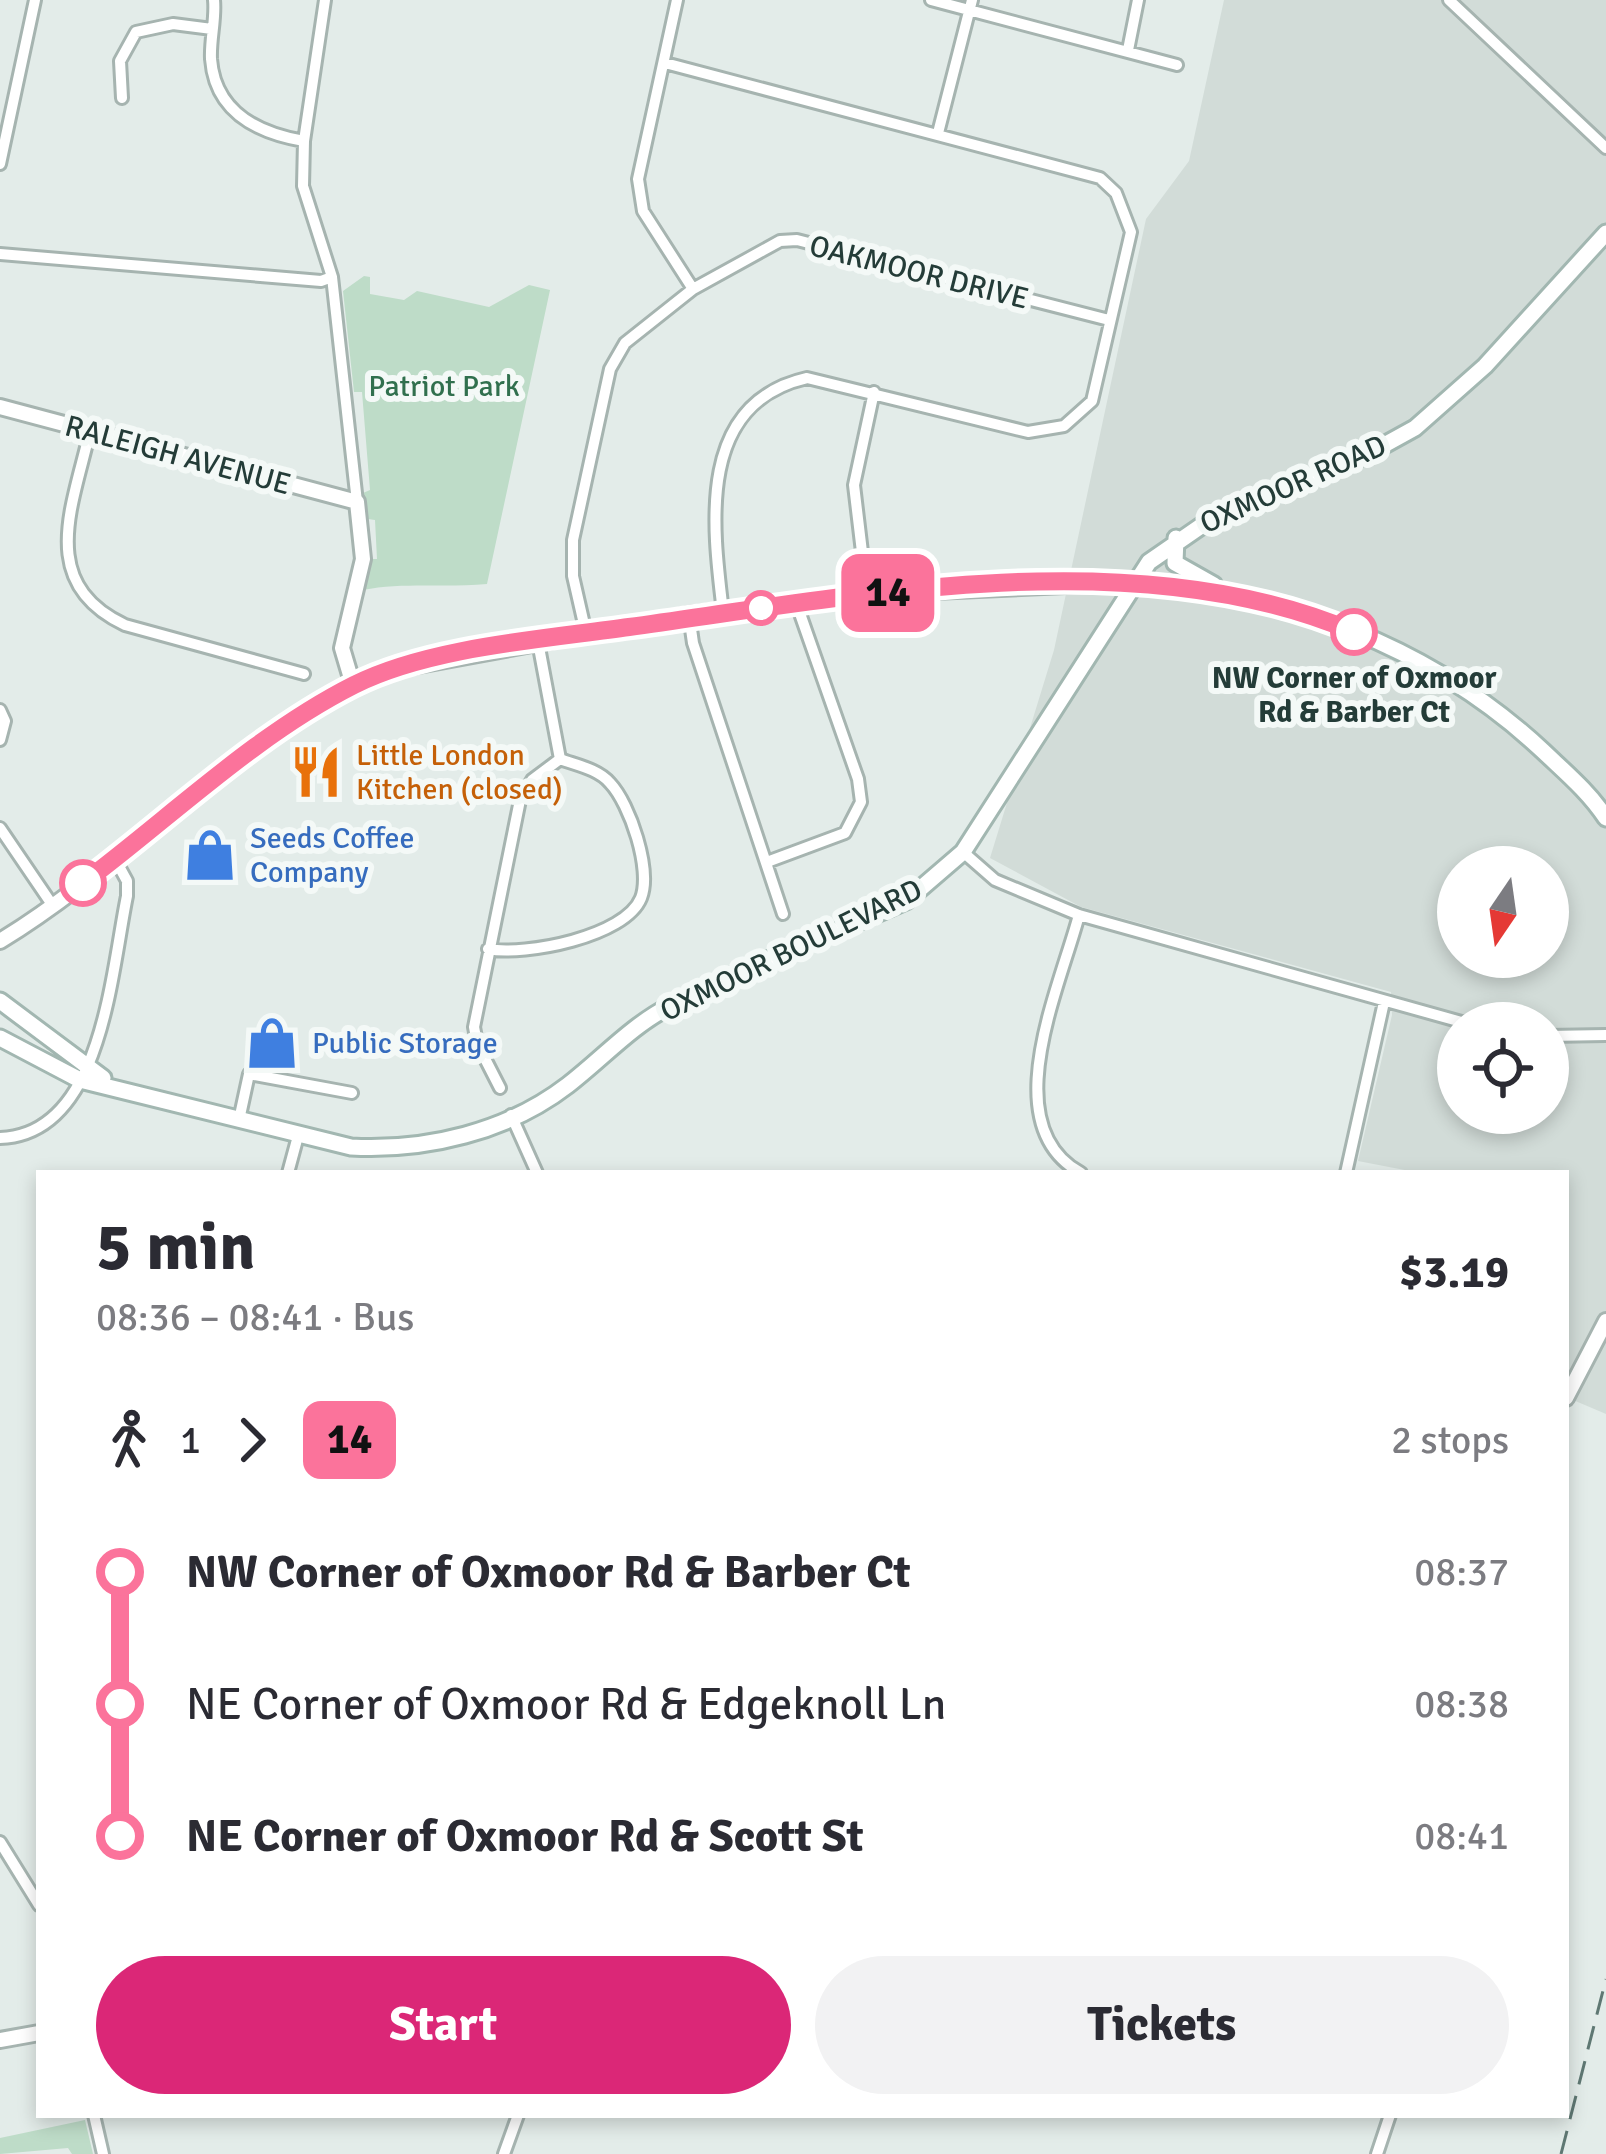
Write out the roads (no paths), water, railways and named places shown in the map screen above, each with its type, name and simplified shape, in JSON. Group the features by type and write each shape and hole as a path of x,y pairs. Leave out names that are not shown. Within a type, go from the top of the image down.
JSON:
{"main road":[{"name":"OXMOOR ROAD","path":"1133,582 1176,538 1217,515 1366,455 1415,428 1485,366 1606,233"},
{"path":"1176,538 1175,563 1228,591"},
{"path":"1133,582 1228,591 1326,620 1460,682 1525,734 1594,800 1606,818"},
{"name":"OXMOOR BOULEVARD","path":"0,1039 118,1086 298,1136 395,1150 445,1142 512,1115 563,1089 652,1016 906,901 963,852 1133,582"},
{"name":"OXMOOR BOULEVARD","path":"0,1001 83,1074"}],"street":[{"path":"0,164 35,0"},
{"path":"214,0 211,62 230,108 269,135 304,141"},
{"path":"325,0 304,141 303,186 332,277 363,559 342,648 353,685"},
{"path":"677,0 638,178 643,211 693,289"},
{"path":"931,0 970,5 1177,65"},
{"path":"1128,50 1138,0"},
{"path":"1449,0 1606,148"},
{"path":"938,133 970,5"},
{"path":"122,98 121,61 136,32 173,25 212,29"},
{"path":"665,63 1100,178 1116,193 1131,232 1091,401 1064,426 1028,432 807,378 774,386 753,399 732,428 711,518 723,612"},
{"name":"OAKMOOR DRIVE","path":"586,633 573,576 573,540 610,369 625,343 693,289 780,241 797,240 1109,320"},
{"path":"0,254 321,281 332,277"},
{"path":"867,594 854,485 874,392"},
{"name":"RALEIGH AVENUE","path":"0,407 357,502"},
{"path":"90,431 66,534 69,568 80,592 101,614 124,625 304,674"},
{"path":"0,940 115,859 230,767 353,685 436,659 689,616 867,594 1133,582"},
{"path":"767,862 845,832 861,802 858,779 797,605"},
{"path":"689,616 693,643 783,914"},
{"path":"538,641 560,759"},
{"path":"0,710 5,721 0,740"},
{"path":"488,950 518,955 542,951 617,921 641,899 646,876 613,785 599,773 560,759"},
{"path":"500,1088 476,1043 474,1027 488,950 520,800 532,780 560,759"},
{"path":"0,831 52,906"},
{"path":"963,852 995,880 1079,915 1437,1016"},
{"path":"0,1138 26,1136 52,1123 69,1106 83,1074 98,1033 128,896 127,881 115,859"},
{"path":"1077,1170 1051,1150 1036,1120 1034,1090 1079,915"},
{"path":"1347,1170 1384,1002"},
{"path":"1569,1036 1606,1035"},
{"path":"239,1120 249,1074 352,1093"},
{"path":"512,1115 536,1170"},
{"path":"289,1170 298,1136"},
{"path":"1569,1393 1606,1321"},
{"path":"0,1842 36,1900"},
{"path":"0,2040 36,2033"},
{"path":"95,2118 103,2154"},
{"path":"504,2154 517,2118"},
{"path":"1377,2154 1389,2118"}],"railway":[{"path":"1561,2154 1606,1979"}],"place":[{"name":"NW Corner of Oxmoor Rd & Barber Ct","path":"1354,632"},
{"name":"Little London Kitchen (closed)","path":"316,772"},
{"name":"Seeds Coffee Company","path":"210,855"},
{"name":"Public Storage","path":"272,1043"}],"park label":[{"name":"Patriot Park","path":"444,386"}]}
